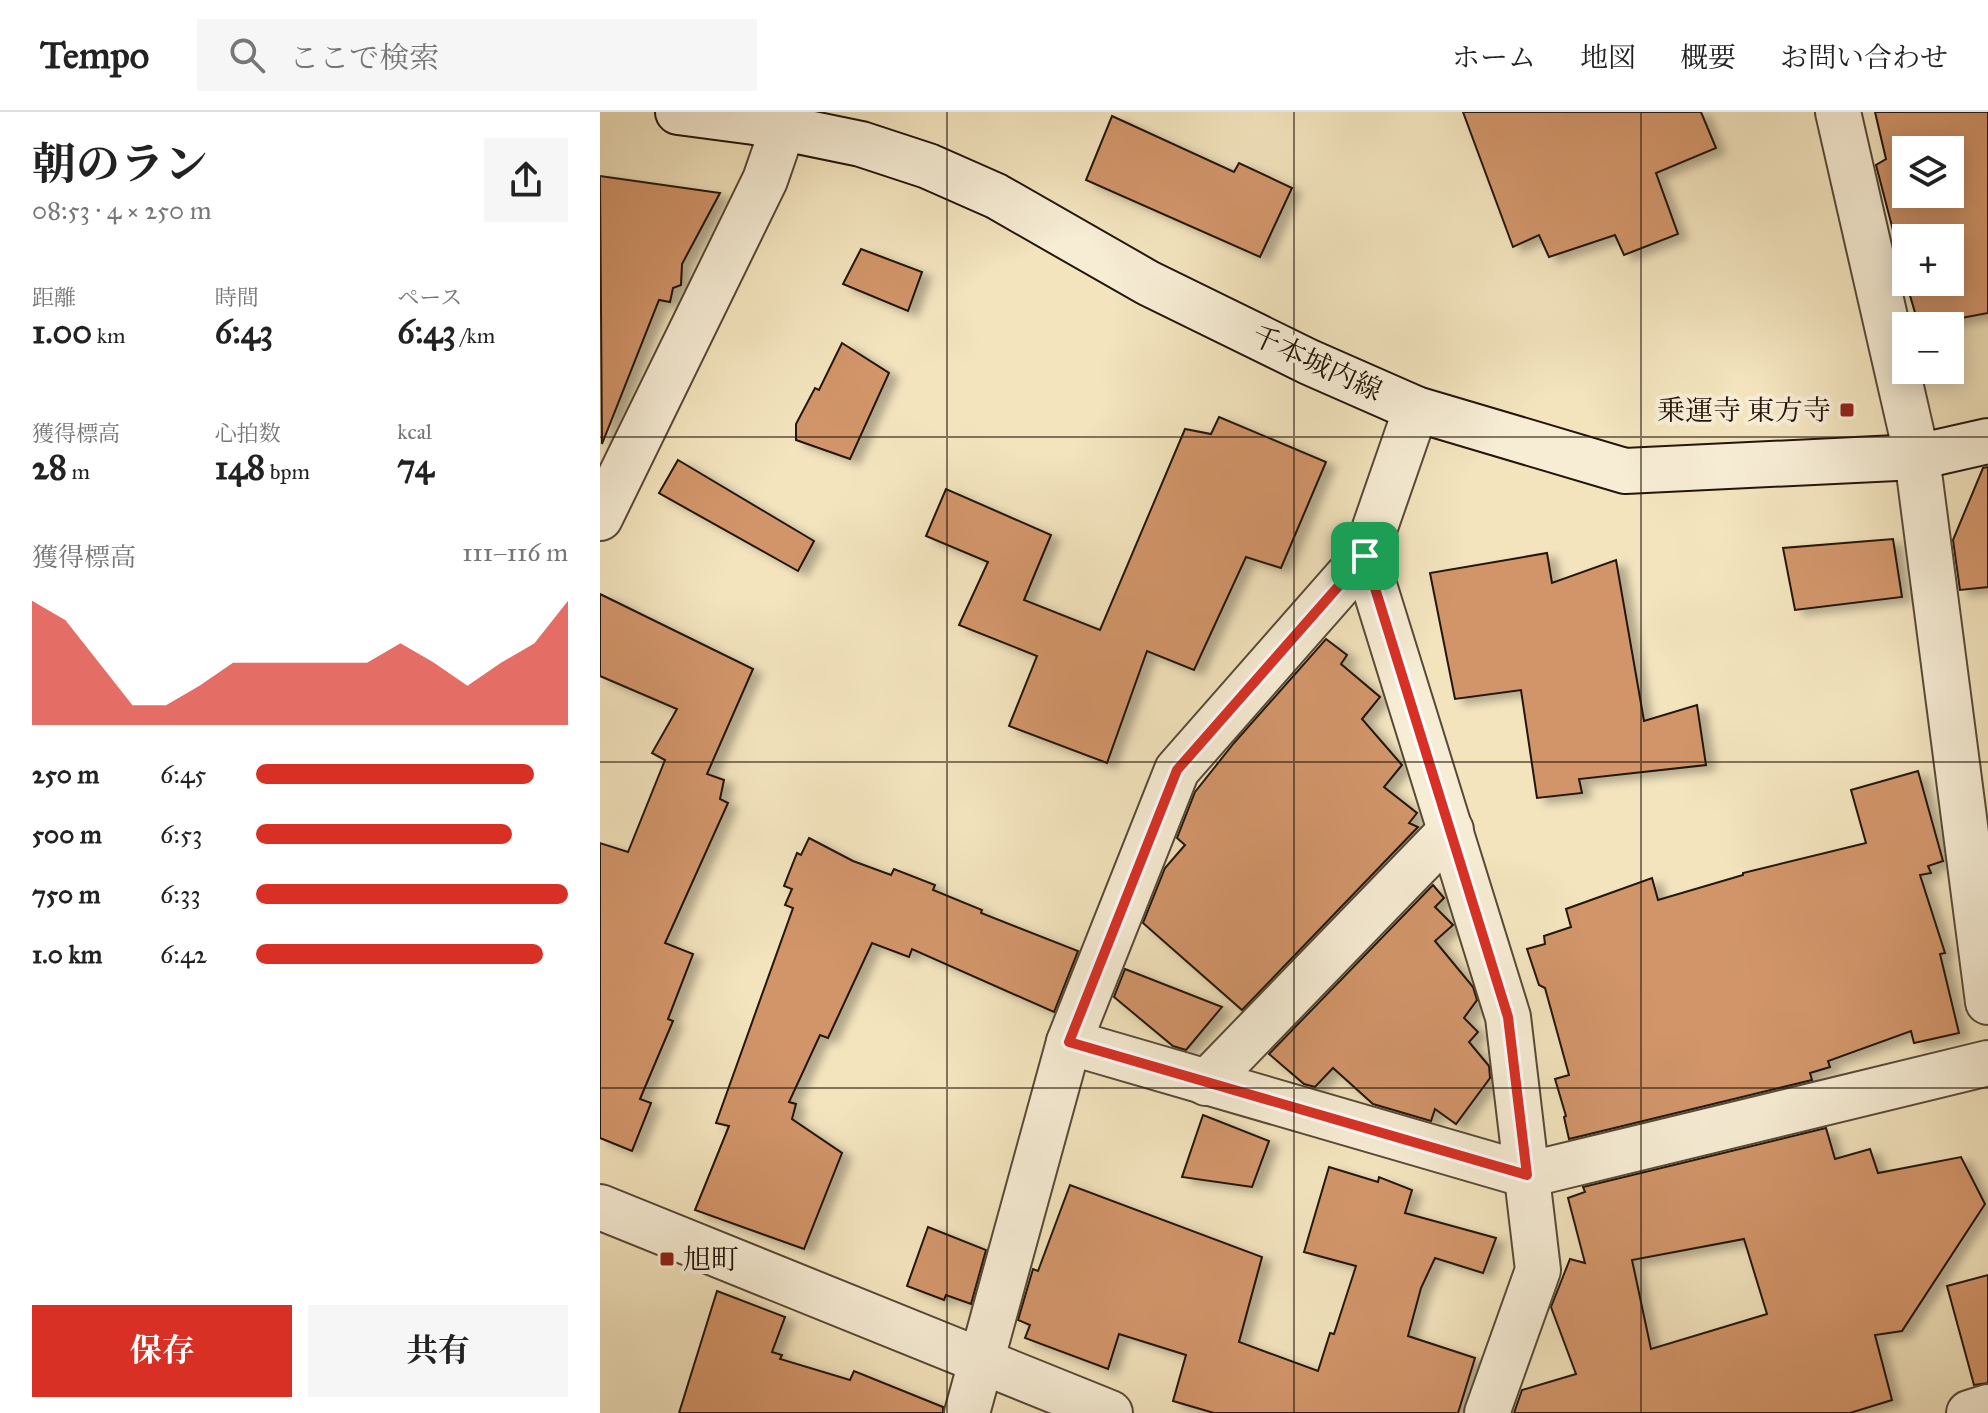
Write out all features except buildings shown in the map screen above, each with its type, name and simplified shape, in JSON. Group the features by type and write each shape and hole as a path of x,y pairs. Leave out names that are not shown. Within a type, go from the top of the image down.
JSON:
{"street":[{"name":"千本城内線","path":"678,112 764,121 861,144 928,166 996,196 1148,283 1309,362 1416,409 1625,471 1917,457 1988,441"},
{"path":"1838,112 1917,457 1988,1002"},
{"path":"600,518 765,180 764,121"},
{"path":"967,1413 1069,1042 1177,770 1365,556 1416,409"},
{"path":"1365,556 1508,1017 1538,1270 1487,1413"},
{"path":"1206,1083 1451,830"},
{"path":"1069,1042 1527,1175 1988,1063"},
{"path":"600,1207 1110,1413"},
{"path":"1969,1413 1988,1407"}],"place":[{"name":"乗運寺 東方寺","path":"1847,410"},
{"name":"旭町","path":"667,1259"}],"route":[{"path":"1365,556 1508,1017 1527,1175 1069,1042 1177,770 1365,556"}]}
